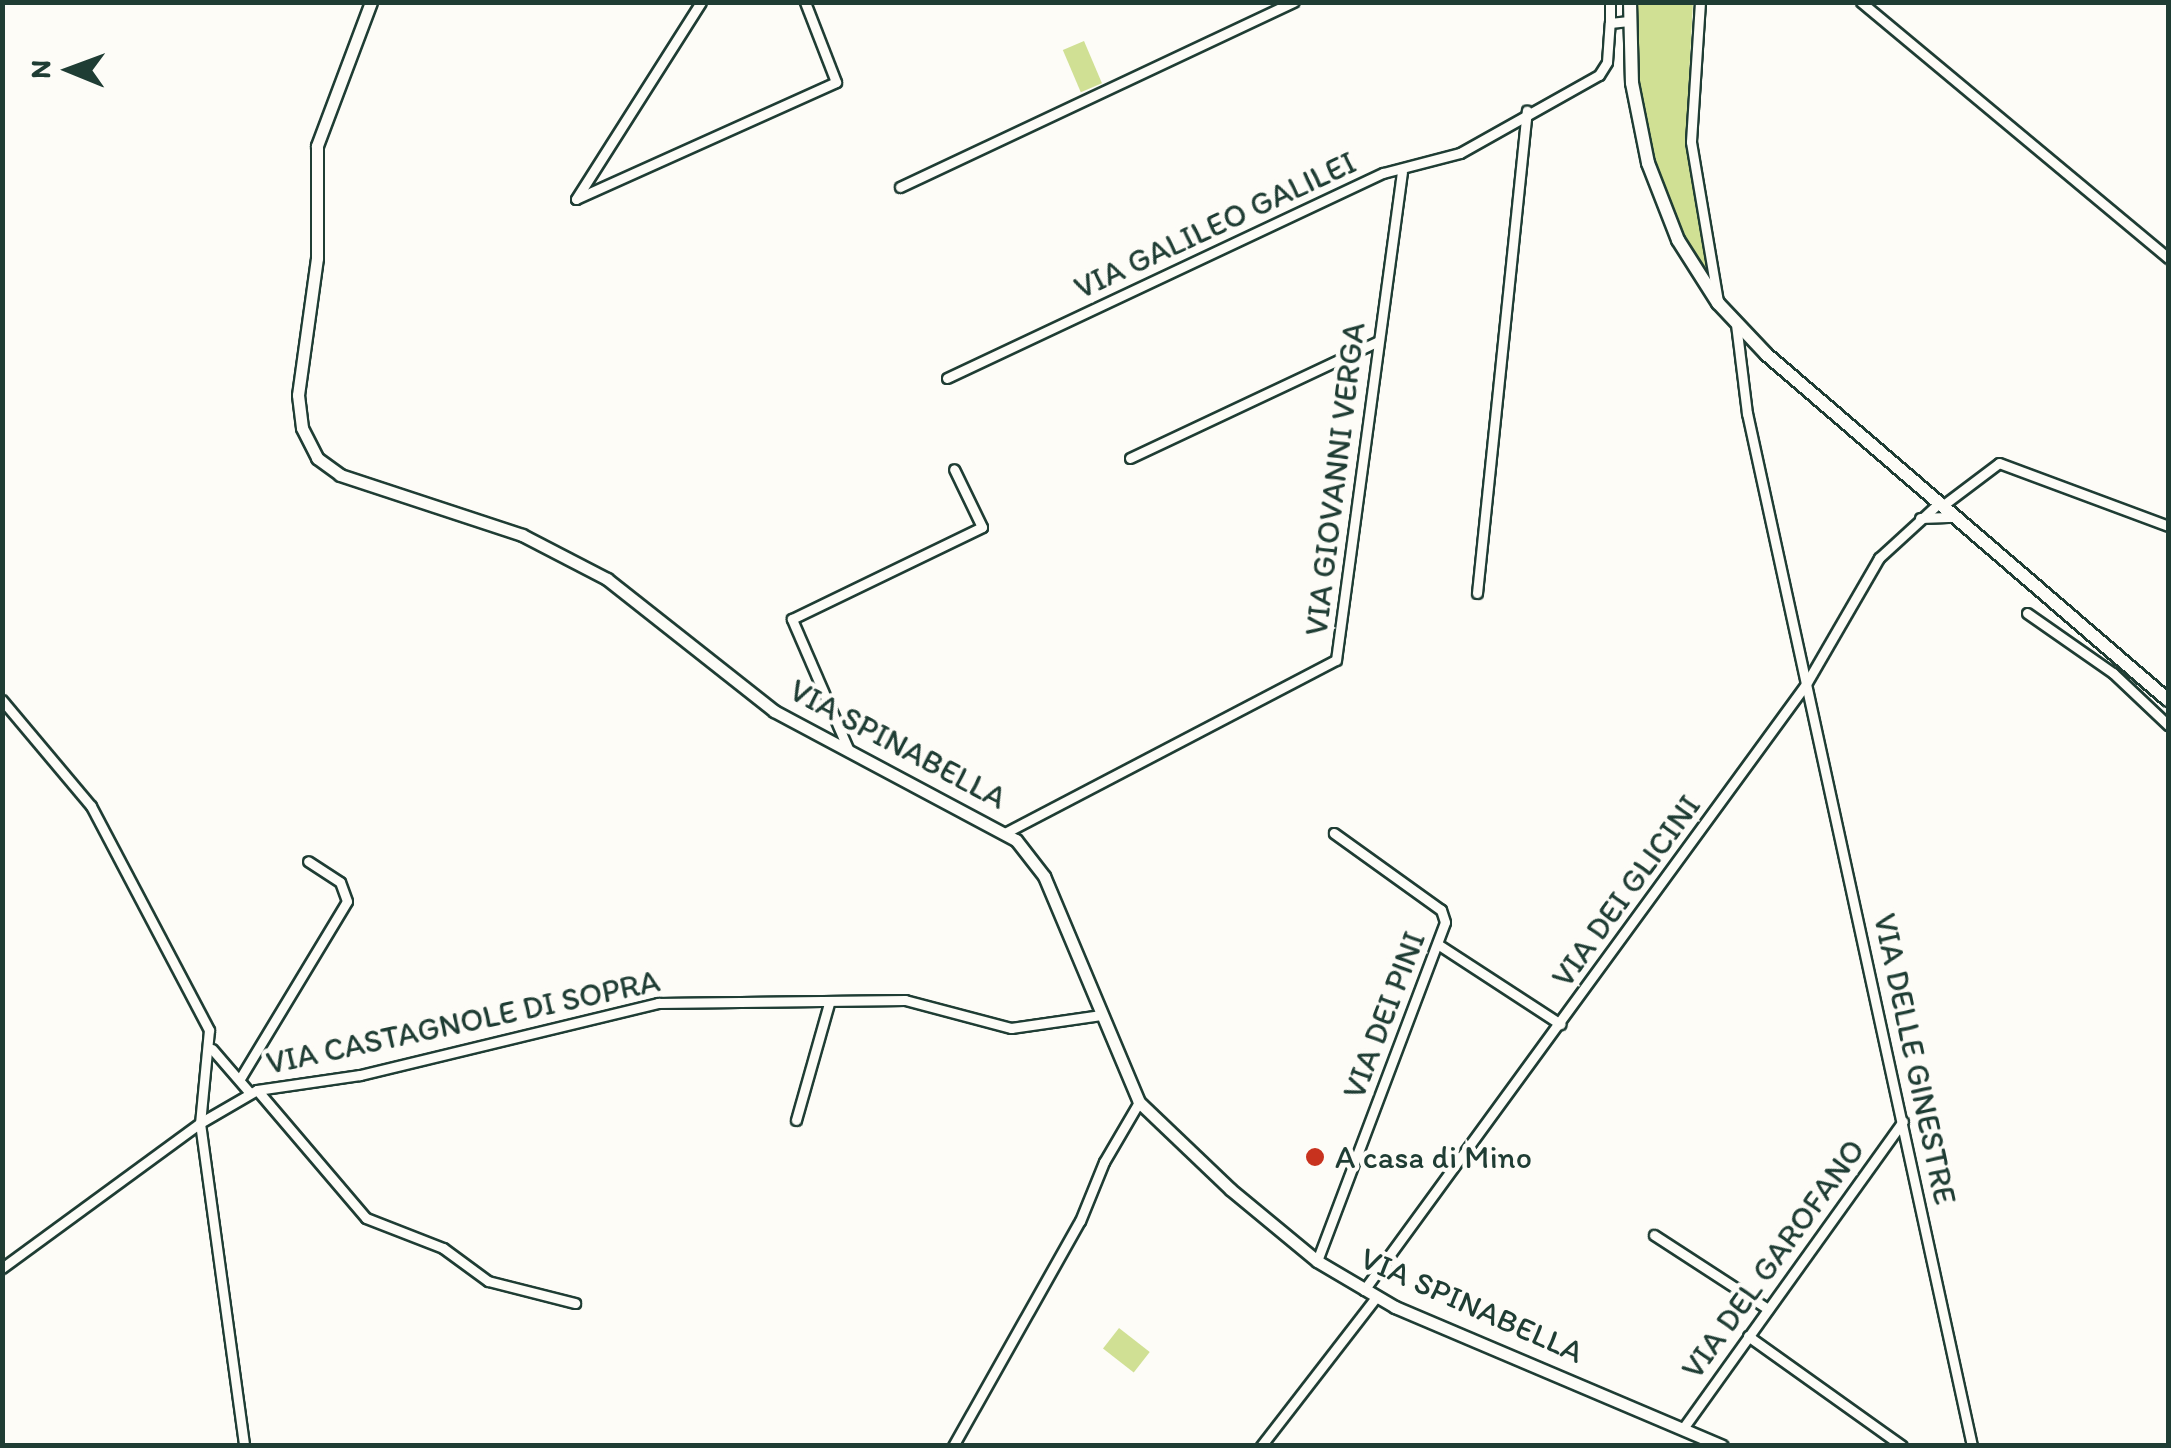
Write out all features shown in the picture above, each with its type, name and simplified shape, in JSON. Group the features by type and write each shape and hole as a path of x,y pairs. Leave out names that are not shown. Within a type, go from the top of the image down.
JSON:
{"main road":[{"path":"1630,2 1628,21 1636,108 1658,192 1683,250 1718,303 1736,324 1940,504 2168,700"}],"street":[{"name":"VIA SPINABELLA","path":"371,2 318,140 317,258 298,396 312,450 340,475 512,531 607,579 756,698 1006,834 1037,862 1139,1102 1317,1261 1370,1293 1684,1426 1722,1446"},
{"path":"700,2 576,191 577,200 836,82 805,2"},
{"path":"900,187 1294,2"},
{"path":"1610,2 1610,23 1628,21"},
{"path":"1700,2 1691,142 1718,303"},
{"path":"1861,2 2168,258"},
{"name":"VIA GALILEO GALILEI","path":"948,378 1383,173 1402,172 1456,155 1603,71 1610,23"},
{"path":"1477,593 1528,112"},
{"name":"VIA GIOVANNI VERGA","path":"1006,834 1336,660 1402,172"},
{"name":"VIA DELLE GINESTRE","path":"1736,324 1737,362 1972,1446"},
{"path":"1130,458 1377,342"},
{"name":"VIA DEI GLICINI","path":"1261,1446 1806,684 1878,558 1920,518 1999,462 2168,526"},
{"path":"849,751 792,620 982,528 954,469"},
{"path":"1920,518 1955,517"},
{"path":"2027,613 2113,673 2168,724"},
{"path":"2113,673 2126,663"},
{"path":"2,700 68,773 102,823 194,994 212,1048 366,1218 442,1248 488,1281 575,1303"},
{"name":"VIA DEI PINI","path":"1317,1261 1439,945 1442,910 1334,832"},
{"path":"241,1077 347,901 340,882 308,861"},
{"path":"1439,945 1560,1024"},
{"name":"VIA CASTAGNOLE DI SOPRA","path":"254,1091 360,1075 630,1006 917,1001 1011,1028 1101,1015"},
{"path":"796,1120 830,1003"},
{"path":"212,1048 200,1123 244,1446"},
{"path":"2,1268 200,1123 254,1091"},
{"path":"954,1446 1080,1222 1104,1162 1139,1102"},
{"name":"VIA DEL GAROFANO","path":"1684,1426 1903,1120"},
{"path":"1654,1236 1768,1308"},
{"path":"1748,1336 1902,1446"}],"green space":[{"path":"1634,3 1693,3 1686,134 1711,281 1682,234 1647,137 1633,56"},
{"path":"1084,41 1102,83 1081,92 1063,50"},
{"path":"1119,1328 1150,1352 1134,1372 1103,1348"}],"place":[{"name":"A casa di Mino","path":"1315,1157"}]}
